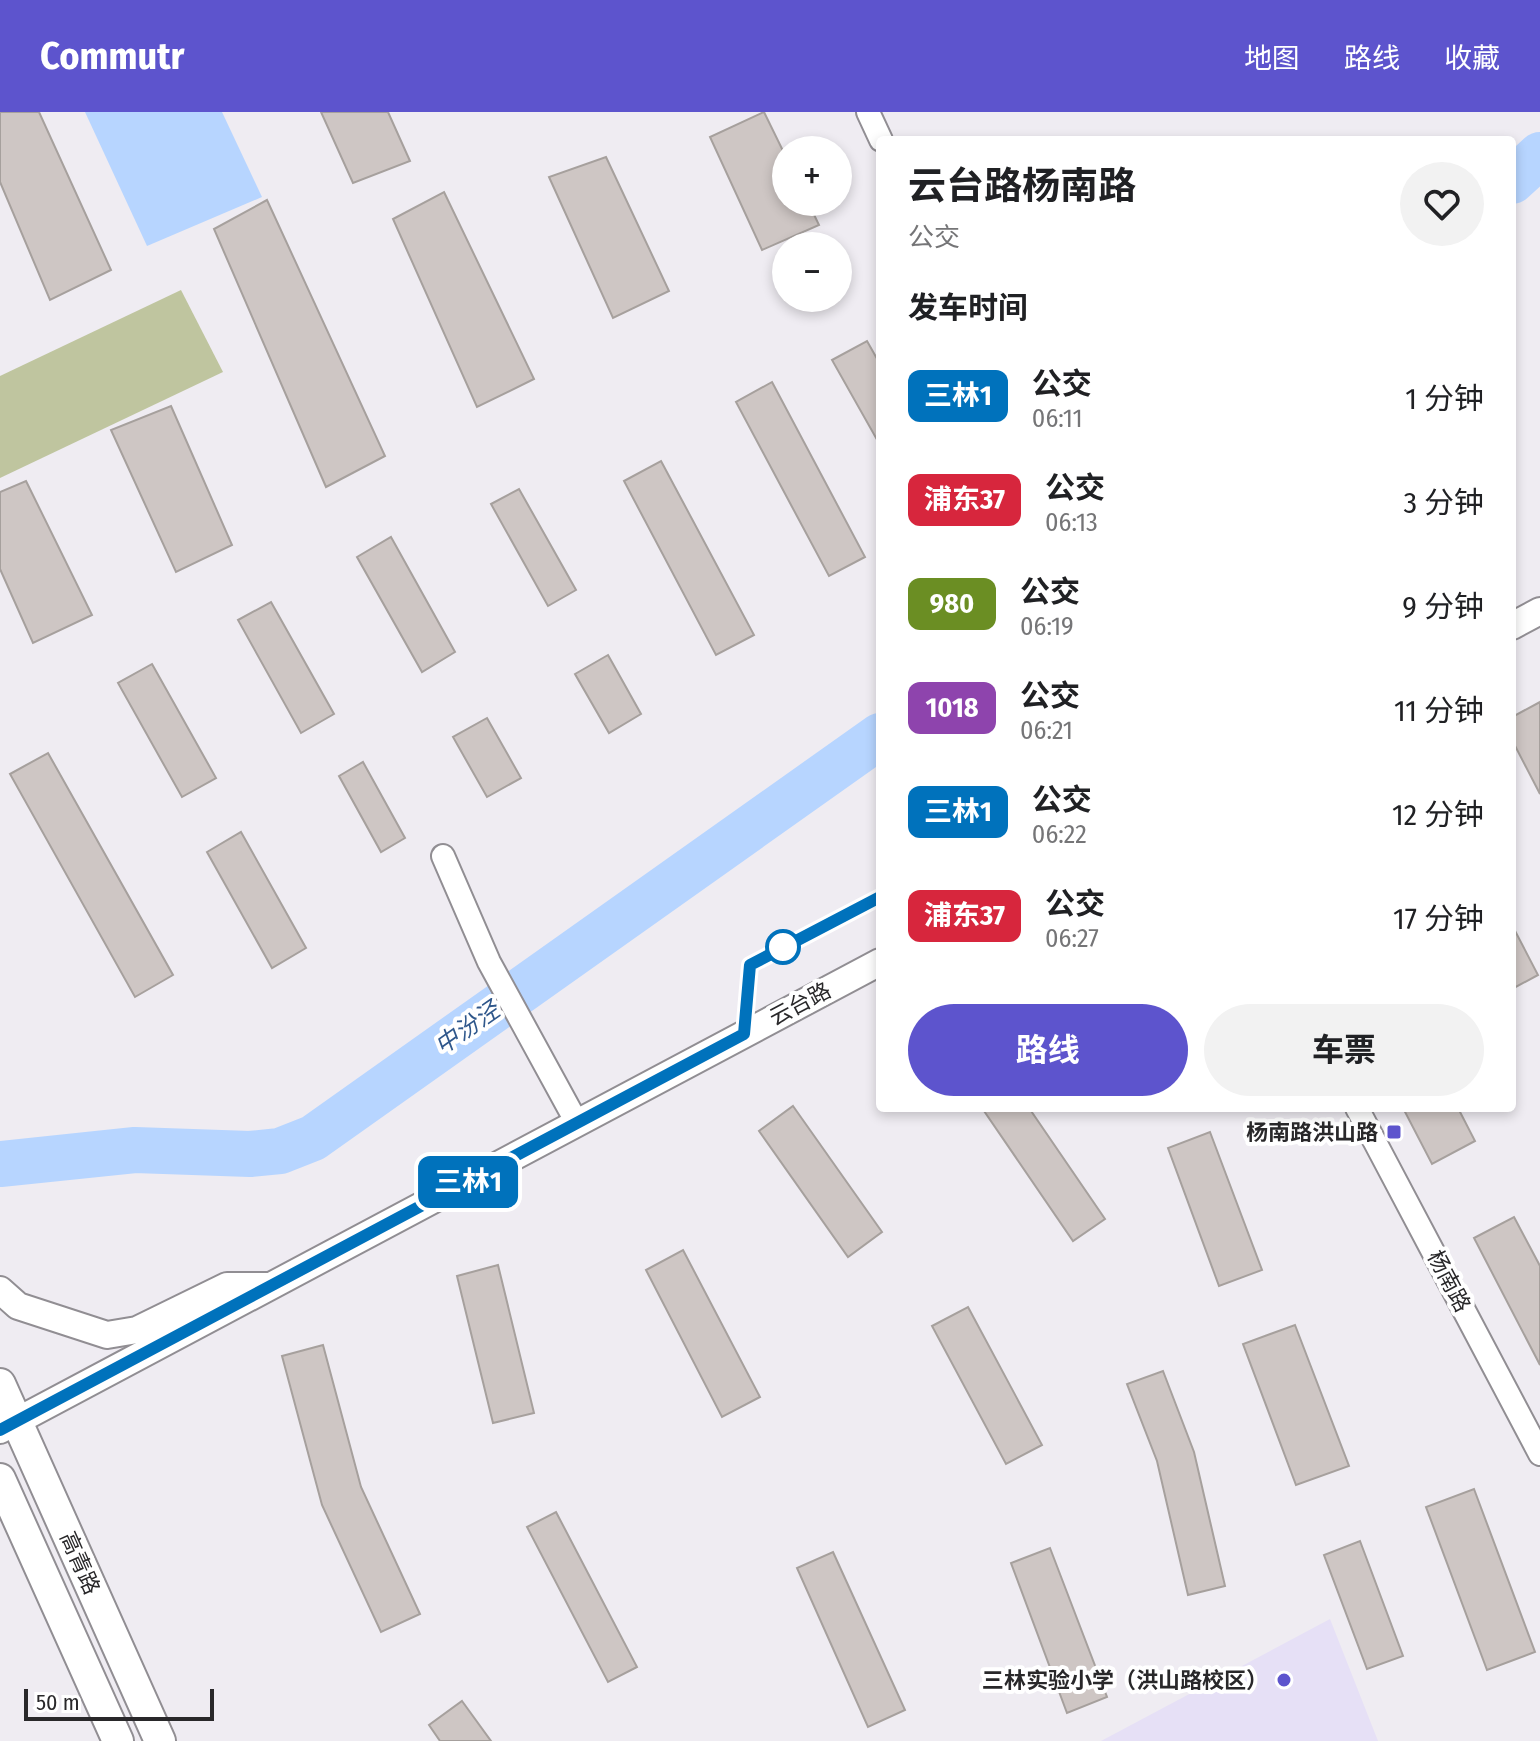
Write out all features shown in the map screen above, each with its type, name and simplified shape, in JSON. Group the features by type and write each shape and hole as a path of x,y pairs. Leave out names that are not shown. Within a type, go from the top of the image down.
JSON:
{"main road":[{"name":"高青路","path":"0,1384 8,1426 160,1741"},
{"name":"高青路","path":"0,1479 118,1741"}],"street":[{"path":"868,112 879,136"},
{"path":"1516,624 1540,611"},
{"path":"443,856 489,962 577,1123"},
{"name":"云台路","path":"8,1426 876,964"},
{"name":"杨南路","path":"1359,1112 1540,1454"},
{"path":"0,1290 18,1306 107,1335 137,1330 227,1286 271,1286"}],"lane":[{"path":"744,1034 750,965 876,899"}],"shaded area":[{"name":"三林实验小学（洪山路校区）","path":"1330,1619 1378,1741 1101,1741"}],"green space":[{"path":"181,290 223,372 0,478 0,376"}],"water":[{"path":"85,112 222,112 262,197 147,246"}],"building":[{"path":"0,112 39,112 111,270 50,300 0,182"},
{"path":"321,112 388,112 410,161 353,183"},
{"path":"764,112 776,136 772,136 772,216 815,216 819,225 803,232 772,232 772,246 762,250 710,137"},
{"path":"606,157 669,291 613,318 549,177"},
{"path":"444,192 534,379 477,407 393,219"},
{"path":"267,200 385,456 326,487 214,229"},
{"path":"867,341 876,357 876,438 832,360"},
{"path":"772,382 865,557 829,576 736,402"},
{"path":"171,406 232,545 176,572 111,430"},
{"path":"661,461 754,635 716,655 624,481"},
{"path":"26,481 92,615 33,643 0,569 0,492"},
{"path":"519,489 576,590 548,606 491,504"},
{"path":"391,537 455,652 422,672 357,557"},
{"path":"271,602 334,714 301,733 238,620"},
{"path":"608,655 641,714 609,733 575,674"},
{"path":"152,664 216,778 182,797 118,683"},
{"path":"1540,702 1540,794 1516,748 1516,715"},
{"path":"487,718 521,778 487,797 453,737"},
{"path":"48,753 173,975 135,997 10,774"},
{"path":"363,762 405,838 381,852 339,776"},
{"path":"241,832 306,948 272,968 207,852"},
{"path":"1516,933 1538,975 1516,987"},
{"path":"793,1106 882,1232 848,1257 759,1131"},
{"path":"985,1112 1032,1112 1105,1219 1073,1241"},
{"path":"1405,1112 1460,1112 1475,1141 1432,1164"},
{"path":"1210,1132 1262,1270 1219,1286 1168,1148"},
{"path":"1514,1217 1540,1266 1540,1365 1474,1238"},
{"path":"683,1250 760,1397 722,1417 646,1270"},
{"path":"498,1265 534,1413 493,1423 457,1276"},
{"path":"968,1307 1042,1445 1006,1464 932,1326"},
{"path":"1295,1325 1349,1466 1296,1485 1243,1344"},
{"path":"323,1345 361,1487 420,1614 381,1632 322,1505 282,1356"},
{"path":"1163,1371 1194,1452 1225,1586 1188,1595 1157,1461 1127,1384"},
{"path":"1474,1489 1535,1652 1487,1670 1426,1507"},
{"path":"556,1512 637,1667 608,1682 527,1527"},
{"path":"1360,1541 1403,1656 1367,1669 1324,1555"},
{"path":"1050,1548 1107,1697 1067,1713 1011,1563"},
{"path":"833,1552 905,1710 868,1727 797,1568"},
{"path":"462,1701 491,1741 440,1741 429,1725"}],"waterway":[{"name":"中汾泾","path":"1516,177 1540,155"},
{"name":"中汾泾","path":"0,1164 135,1150 250,1154 280,1151 313,1138 876,739"}],"bus line":[{"name":"三林1","path":"0,1430 744,1034 750,965 876,899"}],"place":[{"name":"杨南路洪山路","path":"1394,1132"},
{"name":"三林实验小学（洪山路校区）","path":"1284,1680"}]}
